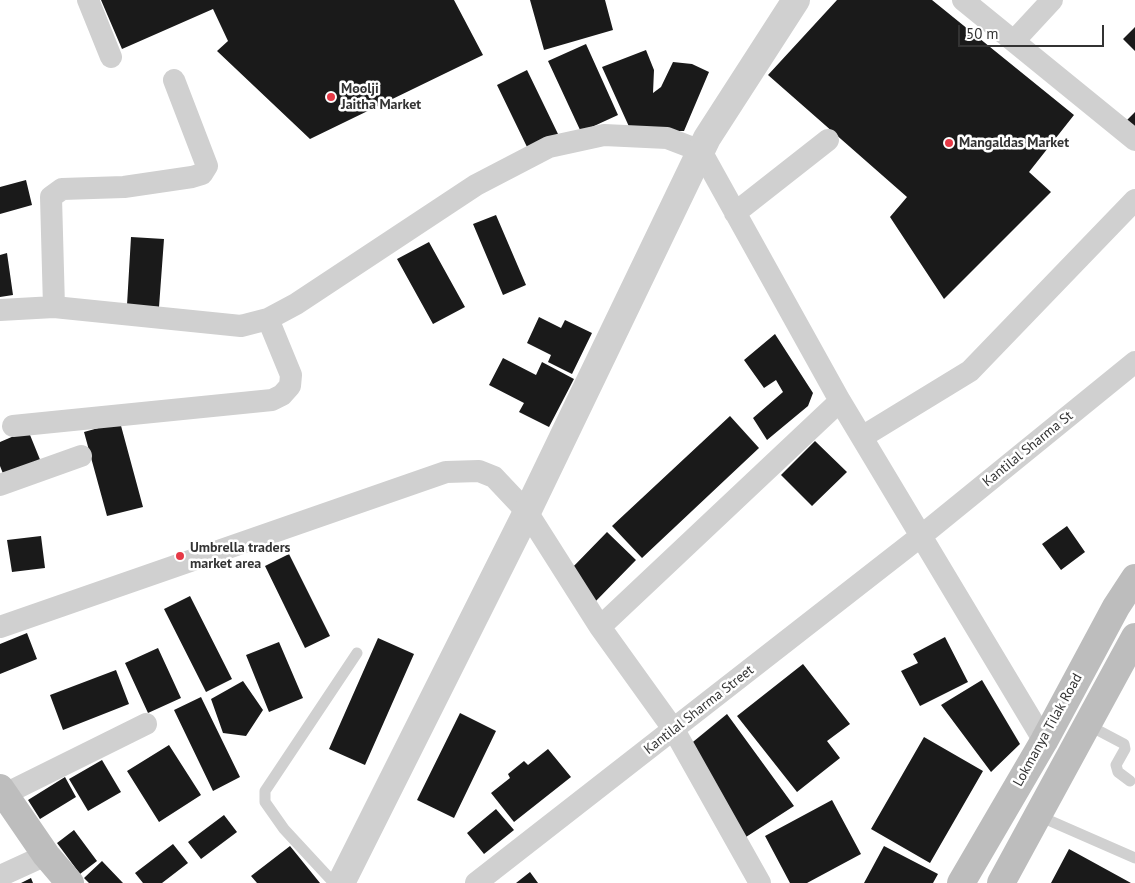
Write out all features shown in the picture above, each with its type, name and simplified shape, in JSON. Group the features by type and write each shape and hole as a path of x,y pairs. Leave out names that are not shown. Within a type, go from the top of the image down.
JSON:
{"main road":[{"name":"Lokmanya Tilak Road","path":"961,883 1044,741 1116,607 1135,578"},
{"path":"1002,883 1135,637"},
{"path":"2,791 46,855 70,883"}],"street":[{"path":"88,0 111,57"},
{"path":"341,883 527,512 701,151 796,0"},
{"path":"963,0 1135,140"},
{"path":"1014,41 1052,0"},
{"path":"54,307 51,196 62,188 124,187 192,177 202,174 207,166 174,80"},
{"path":"0,310 54,307 241,326 268,319 296,304 476,185 549,147 604,135 667,138 701,151 840,401 1044,741"},
{"path":"735,213 828,140"},
{"path":"862,437 970,371 1135,200"},
{"path":"13,426 272,400 282,395 290,386 291,375 268,319"},
{"name":"Kantilal Sharma St","path":"921,536 1135,362"},
{"path":"600,627 840,401"},
{"path":"0,485 81,456"},
{"path":"0,627 446,472 479,471 494,477 527,512 600,627 674,730 760,883"},
{"name":"Kantilal Sharma Street","path":"476,883 921,536"},
{"path":"2,791 146,724"},
{"path":"0,876 46,855"}],"lane":[{"path":"334,883 284,829 265,802 265,791 357,654"},
{"path":"1088,725 1124,744 1125,749 1116,765 1118,772 1130,781"},
{"path":"1039,816 1135,858"}],"building":[{"name":"Moolji Jaitha Market","path":"101,0 454,0 483,55 310,139 217,51 228,41 213,9 122,49"},
{"path":"530,0 605,0 613,30 544,50"},
{"name":"Mangaldas Market","path":"837,0 932,0 1074,115 1029,172 1051,192 944,299 890,217 907,197 768,75"},
{"path":"1135,27 1135,51 1123,39"},
{"path":"586,44 618,115 581,132 548,61"},
{"path":"646,50 654,70 653,93 661,87 673,62 692,64 709,72 684,131 631,131 602,67"},
{"path":"527,70 558,134 528,149 497,85"},
{"path":"1135,112 1135,132 1125,122"},
{"path":"26,180 32,205 0,214 0,187"},
{"path":"496,215 526,285 503,295 473,224"},
{"path":"131,237 164,239 159,307 127,305"},
{"path":"429,242 465,307 433,324 397,259"},
{"path":"7,253 13,295 0,297 0,255"},
{"path":"539,317 561,328 565,320 592,333 572,374 548,362 551,355 527,343"},
{"path":"775,334 813,393 808,406 767,440 753,418 783,392 776,380 764,388 744,360"},
{"path":"503,358 536,375 542,362 574,379 549,427 519,412 524,403 489,385"},
{"path":"730,416 759,448 642,558 612,526"},
{"path":"120,422 143,507 107,516 84,432"},
{"path":"28,430 41,462 4,476 0,466 0,442"},
{"path":"815,441 847,472 812,506 781,475"},
{"path":"1067,526 1085,552 1061,570 1042,544"},
{"path":"607,532 636,560 594,603 570,570"},
{"path":"41,536 45,568 12,572 7,540"},
{"path":"289,554 330,636 305,648 265,566"},
{"path":"190,596 232,679 206,692 164,609"},
{"path":"27,633 37,659 0,674 0,644"},
{"path":"945,637 968,682 920,706 901,671 918,663 913,654"},
{"path":"378,638 414,654 365,765 329,749"},
{"path":"279,642 303,698 269,712 246,655"},
{"path":"158,648 181,698 148,713 125,663"},
{"path":"803,664 850,724 827,741 840,758 797,792 737,716"},
{"path":"116,670 129,704 63,730 50,695"},
{"path":"982,680 1020,744 991,772 941,705"},
{"path":"243,681 263,710 246,736 223,733 211,699"},
{"path":"201,697 240,777 213,791 174,710"},
{"path":"460,713 496,731 454,818 417,800"},
{"path":"727,714 794,806 746,837 688,746"},
{"path":"924,737 983,771 930,863 871,829"},
{"path":"169,745 201,795 159,822 127,771"},
{"path":"548,749 571,777 514,822 491,793 510,778 508,774 524,761 528,765"},
{"path":"102,760 121,792 88,811 69,779"},
{"path":"65,777 76,797 40,819 28,800"},
{"path":"832,800 861,854 807,883 790,883 765,836"},
{"path":"496,809 514,830 484,854 467,833"},
{"path":"224,815 237,832 201,859 188,842"},
{"path":"74,830 97,861 80,874 57,843"},
{"path":"173,844 188,863 162,883 143,883 135,873"},
{"path":"290,846 320,883 257,883 251,876"},
{"path":"884,846 938,874 933,883 864,883"},
{"path":"1069,849 1131,883 1051,883"},
{"path":"102,861 123,883 89,883 84,878"},
{"path":"530,872 538,883 516,883"},
{"path":"31,878 33,883 21,883"}],"place":[{"name":"Moolji Jaitha Market","path":"331,97"},
{"name":"Mangaldas Market","path":"949,143"},
{"name":"Umbrella traders market area","path":"180,556"}]}
